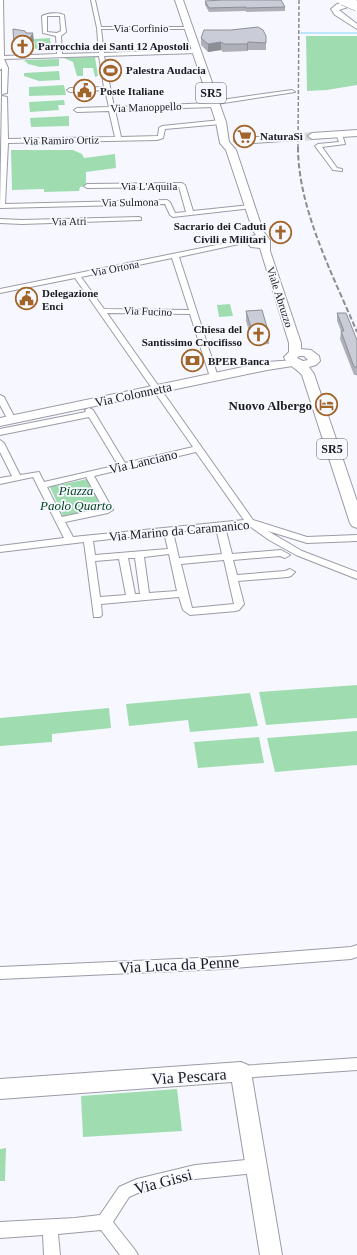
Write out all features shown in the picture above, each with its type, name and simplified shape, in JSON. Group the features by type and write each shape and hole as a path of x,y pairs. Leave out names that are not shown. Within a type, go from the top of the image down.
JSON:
{"highway":[{"path":"344,0 356,2"}],"main road":[{"name":"Viale Abruzzo","path":"179,0 221,122 231,143 259,241 301,359"},
{"name":"SR5","path":"301,359 357,523"}],"street":[{"path":"0,68 2,58 1,0"},
{"name":"Via Ramiro Ortiz","path":"93,0 99,32 101,55 118,138"},
{"path":"356,2 340,6 335,9 357,27"},
{"path":"62,15 64,32 58,35 45,33 44,16 62,15"},
{"name":"Via Corfinio","path":"99,32 189,28"},
{"path":"58,35 60,56"},
{"path":"2,58 197,51"},
{"path":"1,206 1,94 5,68 2,58"},
{"path":"70,90 108,88"},
{"name":"Via Manoppello","path":"77,110 215,104 292,92"},
{"name":"Via Ramiro Ortiz","path":"2,141 157,138 161,137 162,128 221,122"},
{"path":"312,136 357,133"},
{"path":"340,134 343,143 318,146 335,169 340,170"},
{"path":"231,143 293,138"},
{"name":"Via L'Aquila","path":"87,186 182,184 190,213"},
{"name":"Via Sulmona","path":"1,206 167,202 173,215 250,207"},
{"name":"Via Atri","path":"0,221 22,222 139,219"},
{"name":"Via Ortona","path":"0,291 259,241"},
{"path":"175,256 214,377"},
{"path":"78,276 250,522 272,538 299,553 357,576"},
{"name":"Via Fucino","path":"102,311 194,312"},
{"name":"Via Colonnetta","path":"0,422 88,409 156,389 301,359"},
{"path":"0,398 12,420"},
{"path":"0,432 88,409 124,466"},
{"path":"0,443 17,478"},
{"name":"Via Lanciano","path":"89,475 197,448"},
{"path":"0,481 36,474 70,540"},
{"path":"42,485 89,475 108,510 60,520"},
{"name":"Via Marino da Caramanico","path":"0,549 88,538 250,522 307,540 357,538"},
{"path":"168,530 186,608 190,612 236,608 239,604 220,525"},
{"path":"88,538 97,615"},
{"path":"90,558 174,551"},
{"path":"176,561 281,553 285,554"},
{"path":"139,554 145,596"},
{"path":"122,556 131,598"},
{"path":"233,578 288,574 290,572"},
{"path":"96,601 182,594"},
{"name":"Via Luca da Penne","path":"0,973 222,963 351,953 357,951"},
{"path":"242,1072 357,1064"},
{"name":"Via Pescara","path":"0,1089 242,1072 271,1255"},
{"name":"Via Gissi","path":"104,1222 124,1192 137,1186 195,1172 257,1166"},
{"path":"0,1230 50,1228 104,1222 130,1255"},
{"path":"50,1228 52,1255"}],"green space":[{"path":"306,36 357,36 357,85 327,90 307,91"},
{"path":"50,38 51,48 35,49 34,39"},
{"path":"95,57 98,76 95,77 93,68 83,68 83,76 77,76 73,62 64,58"},
{"path":"59,59 59,66 40,67 28,64 24,60"},
{"path":"59,71 60,80 39,81 24,76 24,73"},
{"path":"64,85 66,95 29,96 29,87"},
{"path":"64,100 65,105 58,105 59,110 30,112 29,102"},
{"path":"69,116 69,126 31,127 30,118"},
{"path":"11,150 73,150 82,154 84,158 115,154 116,168 86,172 86,186 80,187 79,191 44,192 44,189 12,190"},
{"path":"230,304 233,316 219,317 217,305"},
{"name":"Piazza Paolo Quarto","path":"87,479 102,508 63,516 50,487"},
{"path":"357,685 357,718 266,725 259,692"},
{"path":"250,693 258,726 190,732 188,720 129,726 126,704"},
{"path":"109,708 111,728 52,734 52,742 0,746 0,718"},
{"path":"357,731 357,765 275,772 267,738"},
{"path":"259,737 264,763 198,768 194,742"},
{"path":"177,1089 182,1131 83,1137 81,1096"},
{"path":"6,1148 5,1181 0,1181 0,1149"}],"building":[{"path":"281,0 285,7 209,8 205,1"},
{"path":"258,27 263,30 266,36 266,43 248,42 247,44 224,44 221,42 208,44 201,38 204,30 231,30"},
{"path":"13,29 25,31 26,33 33,33 26,45 14,46"},
{"path":"262,310 269,334 253,335 246,311"},
{"path":"337,313 346,313 357,340 357,367 354,367 341,331 344,331"}],"waterway":[{"path":"301,33 357,33"}],"tunnel":[{"path":"293,138 312,136"}],"railway":[{"path":"298,147 299,0"},
{"path":"298,147 304,194 310,218 318,241 357,332"}],"place":[{"name":"Parrocchia dei Santi 12 Apostoli","path":"22,46"},
{"name":"Palestra Audacia","path":"111,70"},
{"name":"Poste Italiane","path":"84,91"},
{"name":"NaturaSì","path":"245,136"},
{"name":"Sacrario dei Caduti Civili e Militari","path":"281,232"},
{"name":"Delegazione Enci","path":"26,299"},
{"name":"Chiesa del Santissimo Crocifisso","path":"258,335"},
{"name":"BPER Banca","path":"193,361"},
{"name":"Nuovo Albergo","path":"327,405"}]}
